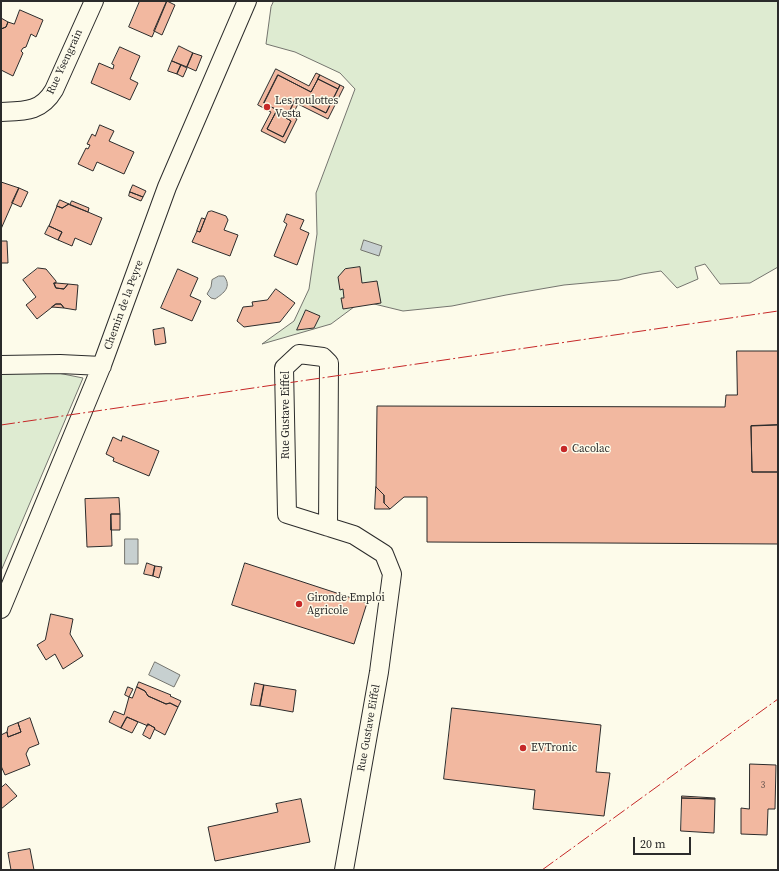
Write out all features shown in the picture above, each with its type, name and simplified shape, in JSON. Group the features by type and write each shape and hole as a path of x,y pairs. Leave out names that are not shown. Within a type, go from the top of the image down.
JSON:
{"street":[{"name":"Rue Ysengrain","path":"1,112 31,109 39,106 48,99 54,90 94,1"},
{"name":"Chemin de la Peyre","path":"1,609 102,366 167,187 248,1"},
{"name":"Rue Gustave Eiffel","path":"328,527 328,363 323,357 299,354 284,368 286,514 328,527 354,535 384,554 392,574 378,672 344,870"},
{"path":"1,365 60,364 102,366"}],"green space":[{"path":"274,1 778,1 778,267 750,283 720,284 705,264 695,267 698,279 677,288 661,271 619,280 564,285 452,306 403,311 362,301 331,324 262,344 294,321 309,289 317,234 316,193 355,89 340,73 295,52 266,44 271,7"},
{"path":"58,373 83,378 1,571 1,374"}],"shaded area":[{"path":"364,240 382,246 379,256 361,250"},
{"path":"219,276 224,276 227,287 218,297 215,299 211,298 207,294 211,287 212,280"},
{"path":"125,539 138,539 138,564 125,564"},
{"path":"155,662 180,675 174,687 149,675"}],"building":[{"path":"140,1 167,1 152,37 129,27"},
{"path":"167,1 175,5 162,35 154,31"},
{"path":"20,10 43,20 36,37 31,34 26,47 21,51 23,53 13,76 1,70 1,29 6,27 8,22 14,24"},
{"path":"1,18 8,22 6,27 1,29"},
{"path":"179,46 193,53 187,67 172,61"},
{"path":"120,47 140,56 130,79 138,83 130,100 91,83 99,63 113,69 114,65 112,64"},
{"path":"193,53 202,56 196,71 187,67"},
{"path":"172,61 181,65 177,74 168,71"},
{"path":"181,65 187,68 183,77 177,74"},
{"name":"Les roulottes Vesta","path":"276,69 309,86 316,73 320,75 311,92 278,75 264,103 277,110 267,129 283,137 291,121 286,118 296,98 326,113 340,85 344,87 328,119 298,104 292,116 297,119 285,143 261,131 271,112 258,105"},
{"path":"278,75 311,92 318,79 338,89 326,113 296,98 286,118 291,121 283,137 267,129 277,110 264,103"},
{"path":"320,75 340,85 338,89 318,79"},
{"path":"100,125 114,131 109,141 134,152 124,174 97,162 93,171 78,164 86,148 88,149 90,145 87,144 92,134 95,136"},
{"path":"1,182 19,188 1,229"},
{"path":"133,185 146,191 143,197 130,192"},
{"path":"19,188 28,192 21,207 12,203"},
{"path":"130,192 143,197 141,201 129,196"},
{"path":"60,200 69,204 62,208 57,206"},
{"path":"72,201 89,208 88,212 70,205"},
{"path":"69,204 102,218 91,245 75,238 72,246 58,240 62,232 49,226 57,206 62,208"},
{"path":"212,211 226,216 228,220 224,230 238,235 230,256 192,242 197,231 200,232 208,212"},
{"path":"287,214 304,220 300,229 309,233 297,265 274,256 287,224 284,222"},
{"path":"202,218 205,219 200,232 197,231"},
{"path":"49,226 62,232 58,240 45,234"},
{"path":"1,241 7,241 8,263 1,263"},
{"path":"360,267 362,283 377,281 381,303 343,309 341,298 344,298 343,289 340,290 338,277 345,269"},
{"path":"38,268 46,269 56,281 56,283 54,283 56,288 64,289 68,284 78,285 76,310 64,308 61,304 56,304 37,319 26,305 36,297 23,280"},
{"path":"178,269 198,278 190,296 201,301 192,321 161,308"},
{"path":"54,283 68,284 64,289 56,288"},
{"path":"276,289 295,303 280,322 244,327 237,321 243,307 253,306 252,302 267,300"},
{"path":"56,304 61,304 64,308 52,307"},
{"path":"306,310 320,316 314,328 297,330"},
{"path":"164,328 166,343 155,345 153,330"},
{"name":"Cacolac","path":"737,351 778,351 778,425 751,426 752,472 778,472 778,544 427,542 427,497 404,497 390,509 384,503 384,495 376,487 377,406 725,407 726,395 737,395"},
{"path":"778,425 778,472 752,472 751,426"},
{"path":"123,436 159,451 149,476 113,461 114,458 106,454 113,437 121,441"},
{"path":"376,487 384,495 384,503 390,509 375,509"},
{"path":"119,498 120,514 111,514 112,546 87,547 85,499"},
{"path":"111,514 120,514 120,530 111,530"},
{"path":"147,563 155,566 153,576 144,574"},
{"name":"Gironde Emploi Agricole","path":"245,563 367,603 354,644 232,605"},
{"path":"155,566 162,567 159,578 153,576"},
{"path":"51,614 73,619 70,634 83,656 63,669 55,654 46,660 37,645 45,640"},
{"path":"139,682 171,695 170,696 181,701 178,707 170,703 166,704 148,696 145,691 137,687"},
{"path":"255,683 264,685 260,706 251,705"},
{"path":"264,685 296,690 293,712 260,706"},
{"path":"128,687 133,689 129,697 125,695"},
{"path":"137,687 145,691 148,696 166,704 170,703 178,707 165,735 148,724 148,726 127,717 121,728 109,722 114,711 124,715 129,697 132,698"},
{"name":"EVTronic","path":"452,708 601,725 596,772 610,773 604,816 533,809 535,790 444,779"},
{"path":"127,717 138,722 132,733 121,728"},
{"path":"30,718 39,744 29,748 26,754 30,765 5,775 1,766 1,735 7,732 8,737 21,732 18,723"},
{"path":"18,723 21,732 8,737 8,727"},
{"path":"148,724 155,728 150,739 143,735"},
{"path":"750,764 776,765 775,809 768,809 767,835 741,834 741,808 749,809"},
{"path":"6,784 17,796 1,809 1,788"},
{"path":"682,796 715,798 715,799 682,798"},
{"path":"682,798 715,799 714,833 681,831"},
{"path":"301,799 310,842 215,861 208,827 278,812 276,804"},
{"path":"30,849 34,870 11,870 8,853"}],"power":[{"path":"1,425 778,311"},
{"path":"542,870 778,699"}],"place":[{"name":"Les roulottes Vesta","path":"267,107"},
{"name":"Cacolac","path":"564,449"},
{"name":"Gironde Emploi Agricole","path":"299,604"},
{"name":"EVTronic","path":"523,748"}]}
